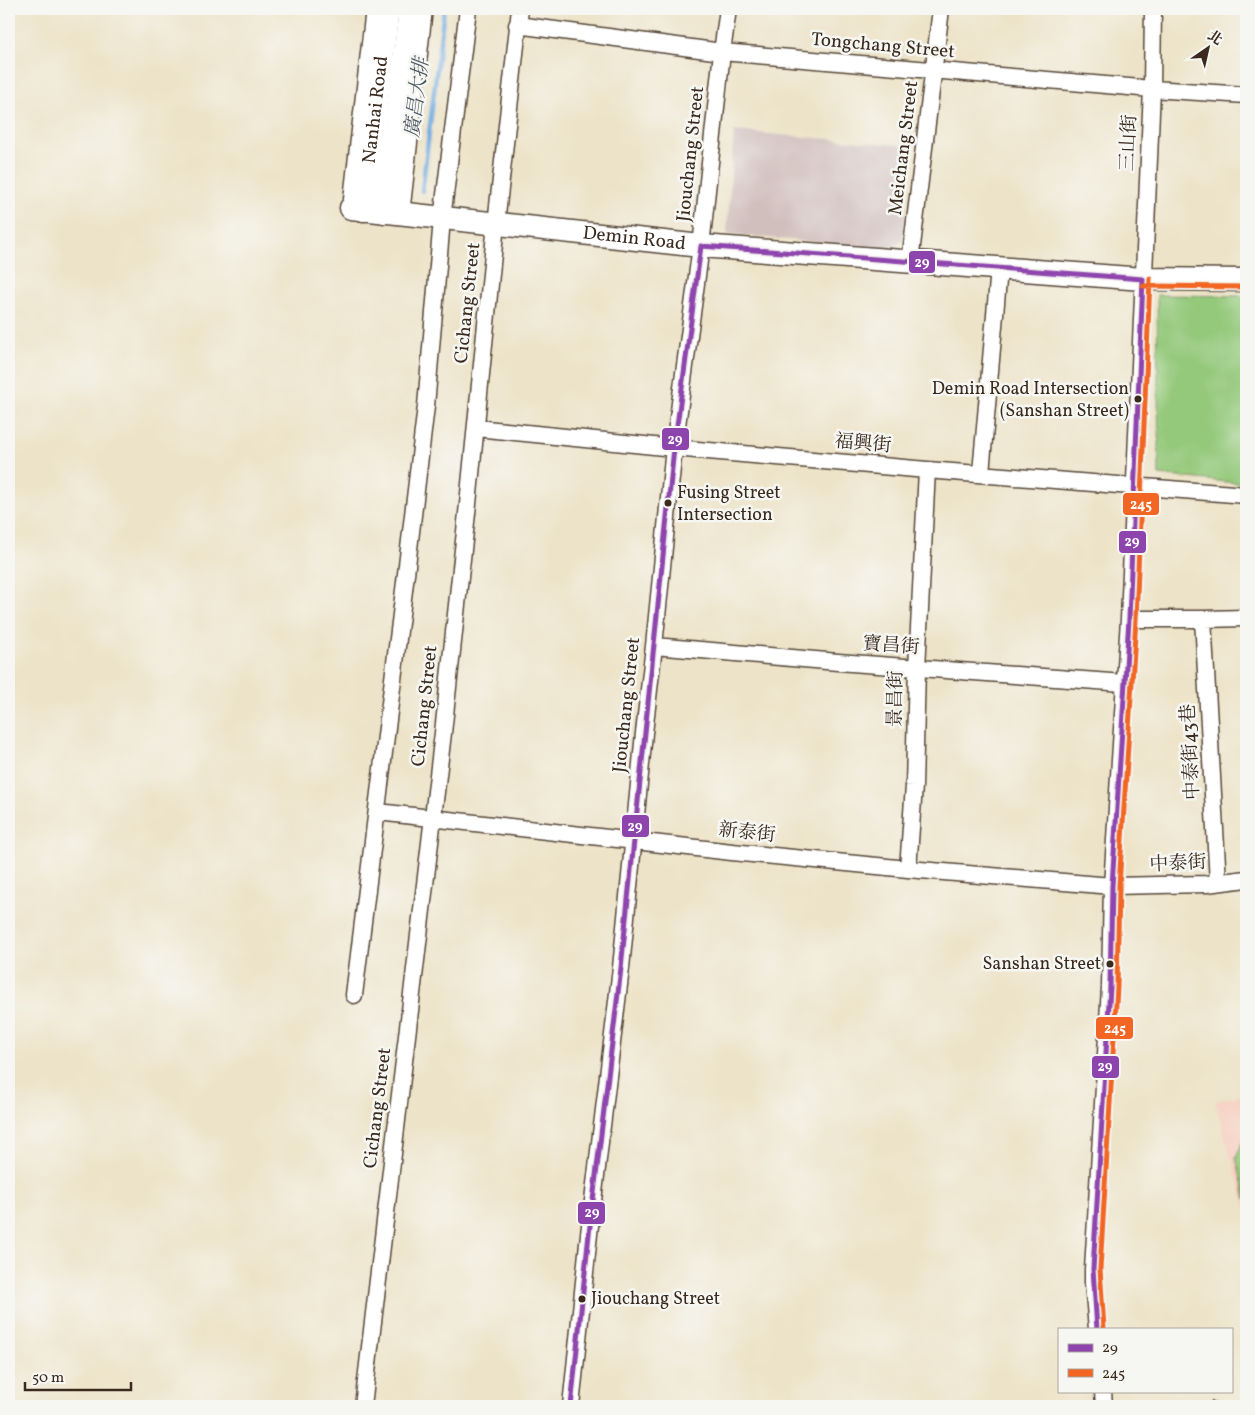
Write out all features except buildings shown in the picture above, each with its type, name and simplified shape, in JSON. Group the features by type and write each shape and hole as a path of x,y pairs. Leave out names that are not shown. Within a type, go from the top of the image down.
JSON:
{"street":[{"name":"Nanhai Road","path":"374,9 375,211"},
{"name":"Nanhai Road","path":"375,211 388,9"},
{"name":"Nanhai Road","path":"375,211 410,9"},
{"name":"Nanhai Road","path":"375,211 424,9"},
{"path":"354,995 378,812 426,406 442,219 468,9"},
{"name":"Jiouchang Street","path":"571,1406 588,1234 621,968 674,448 701,246 728,9"},
{"name":"Meichang Street","path":"910,262 941,9"},
{"name":"三山街","path":"1143,279 1152,89 1153,9"},
{"name":"Tongchang Street","path":"518,17 722,52 1152,89 1246,95"},
{"name":"Cichang Street","path":"364,1406 476,428 518,17"},
{"name":"Demin Road","path":"375,211 701,246 1143,279 1246,280"},
{"path":"981,473 999,269"},
{"path":"1097,1328 1093,1268 1110,987 1112,886 1129,619 1143,279"},
{"name":"福興街","path":"476,428 674,448 1246,495"},
{"name":"景昌街","path":"908,869 914,786 917,668 927,470"},
{"path":"1129,619 1246,618"},
{"name":"中泰街43巷","path":"1203,619 1218,882"},
{"name":"寶昌街","path":"654,646 1124,683"},
{"name":"新泰街","path":"378,812 732,852 1112,886"},
{"name":"中泰街","path":"1112,886 1208,884 1246,879"},
{"path":"1103,1392 1104,1406"}],"shaded area":[{"path":"734,131 911,146 903,241 887,249 727,234"},
{"path":"1246,1094 1246,1209 1215,1101"}],"green space":[{"path":"1157,295 1246,296 1246,484 1159,475"},
{"path":"1246,1133 1246,1199 1236,1158"}],"waterway":[{"name":"廣昌大排","path":"422,191 444,9"}],"transit line":[{"name":"29","path":"701,246 1143,279"},
{"name":"29","path":"571,1406 589,1234 621,968 674,448 701,246"},
{"name":"29","path":"1097,1328 1093,1269 1110,987 1112,886 1129,619 1143,279"},
{"name":"245","path":"1104,1328 1100,1269 1117,987 1119,886 1136,619 1150,279"},
{"name":"245","path":"1143,286 1246,287"}],"place":[{"name":"Demin Road Intersection (Sanshan Street)","path":"1138,399"},
{"name":"Fusing Street Intersection","path":"668,503"},
{"name":"Sanshan Street","path":"1110,964"},
{"name":"Jiouchang Street","path":"582,1299"}]}
